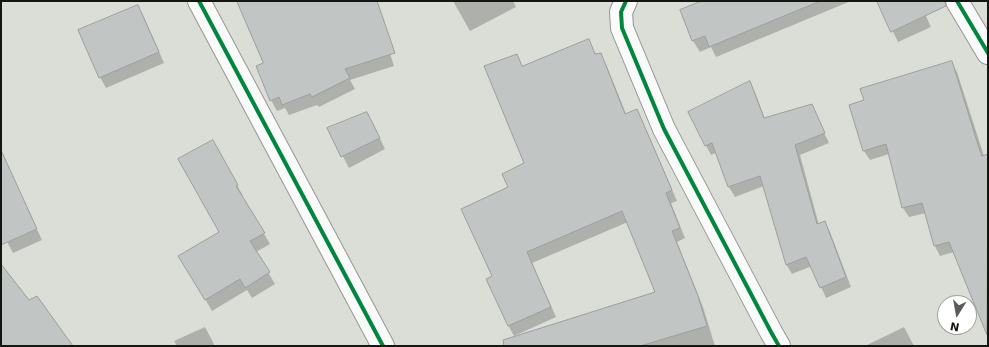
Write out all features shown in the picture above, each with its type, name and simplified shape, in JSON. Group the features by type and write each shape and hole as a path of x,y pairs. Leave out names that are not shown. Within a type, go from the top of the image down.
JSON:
{"street":[{"path":"199,1 383,346"},
{"path":"626,1 621,12 622,28 664,129 779,346"},
{"path":"957,1 988,52"}],"building":[{"path":"237,1 377,1 395,53 345,69 350,78 312,97 310,94 282,105 279,97 270,101 256,66 263,63"},
{"path":"702,1 818,2 709,47 705,36 692,41 680,10"},
{"path":"877,1 945,1 946,6 891,32"},
{"path":"138,5 159,52 99,78 78,30"},
{"path":"589,39 595,54 601,53 625,114 637,109 672,190 666,193 680,228 672,231 698,296 707,326 640,346 504,346 503,340 655,292 622,211 527,252 551,307 508,326 486,279 492,276 461,209 508,187 502,174 524,163 484,66 517,54 522,66"},
{"path":"952,61 980,151 982,156 988,154 987,335 977,311 977,295 971,295 949,242 934,246 922,203 902,208 886,144 863,151 849,105 864,100 860,89"},
{"path":"750,81 764,118 812,104 825,133 795,145 817,224 825,221 846,277 820,288 806,257 786,265 760,176 728,187 712,143 705,146 688,112"},
{"path":"367,112 380,138 341,157 327,128"},
{"path":"213,140 238,185 236,186 265,233 250,241 270,272 245,288 240,279 205,300 178,256 219,232 178,159"},
{"path":"1,150 37,229 1,245"},
{"path":"1,264 29,300 37,296 73,346 1,346"}],"cycle path":[{"path":"199,1 383,346"},
{"path":"626,1 621,12 622,28 664,129 779,346"},
{"path":"957,1 988,53"}]}
